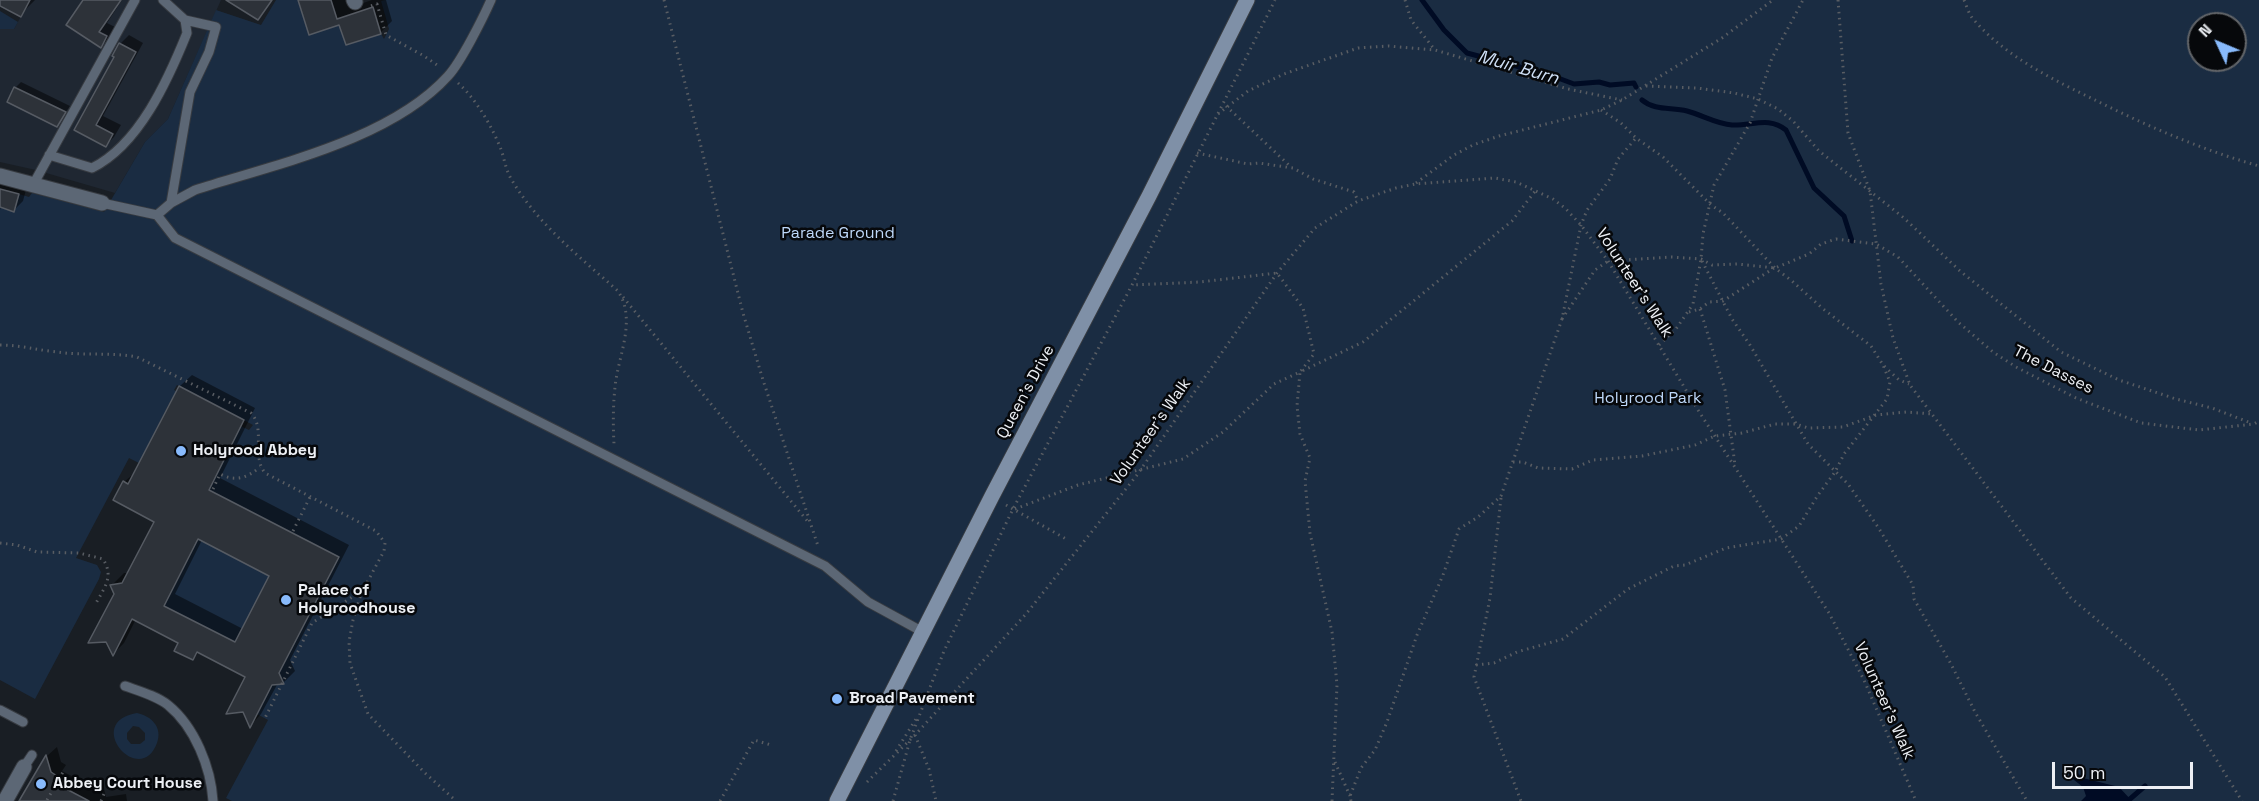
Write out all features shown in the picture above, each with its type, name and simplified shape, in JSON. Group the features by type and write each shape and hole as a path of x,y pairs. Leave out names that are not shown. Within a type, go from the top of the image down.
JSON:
{"street":[{"name":"Queen's Drive","path":"837,801 992,496 1149,196 1247,0"},
{"path":"0,176 102,203"},
{"path":"5,801 28,761"}],"lane":[{"path":"33,185 135,0"},
{"path":"163,0 185,20 216,27 209,52 190,92 171,203"},
{"path":"158,215 171,203 195,190 330,147 366,133 399,115 449,75 491,0"},
{"path":"49,155 92,168 116,153 128,141 151,108 188,33 185,20"},
{"path":"102,203 158,215 175,238 825,566 868,602 923,632"},
{"path":"125,686 168,705 189,730 201,752 212,781 213,801"},
{"path":"0,710 23,722"}],"path":[{"path":"664,0 743,313 825,566"},
{"path":"893,801 910,740 944,651 1013,509 1132,285 1275,0"},
{"path":"1405,0 1411,20 1435,50"},
{"path":"1415,184 1454,155 1473,145 1499,136 1601,110 1622,100 1722,38 1773,0"},
{"path":"1659,345 1676,329 1693,304 1703,234 1714,185 1750,123 1772,58 1803,0"},
{"path":"1839,0 1848,133 1870,190 1881,284 1893,338 1910,385 2071,598 2165,677 2242,801"},
{"path":"1964,0 1973,19 2001,46 2059,83 2136,120 2215,153 2259,166"},
{"path":"354,1 357,10 377,4 386,35 424,56 465,89 482,113 499,146 507,170 528,203 552,230 618,291 811,526"},
{"path":"1214,118 1226,106 1248,91 1284,74 1358,48 1388,46 1435,50 1568,89 1622,100"},
{"path":"1646,86 1696,88 1734,93 1758,99 1778,109 1793,121 1819,151 1904,218 1960,271 2061,352 2119,380 2212,408 2254,424"},
{"path":"1226,106 1293,168 1313,179 1354,192 1358,201"},
{"path":"1476,665 1494,663 1517,652 1563,639 1628,589 1674,566 1685,565 1726,548 1781,539 1799,526 1835,472 1844,454 1887,399 1890,382 1871,346 1775,268 1723,213 1711,205 1663,157 1601,110"},
{"path":"1521,801 1474,677 1490,598 1501,496 1562,319 1581,225 1587,210 1610,179 1618,159 1636,138"},
{"path":"1197,153 1248,164 1259,163 1293,168"},
{"name":"Volunteer's Walk","path":"892,758 1026,614 1141,469 1277,273 1316,228 1358,201 1396,188 1415,184 1495,178 1516,182 1536,190 1565,208 1608,261 1715,436 1829,613 1864,680 1916,801"},
{"path":"1013,509 1078,485 1183,459 1223,432 1274,384 1364,342 1512,221 1536,190"},
{"path":"1687,312 1700,309 1709,302 1723,301 1775,268 1809,254 1821,244 1836,239 1876,244"},
{"name":"The Dasses","path":"1876,244 1898,257 1958,322 1994,352 2016,367 2076,398 2141,423 2199,430 2254,424 2259,421"},
{"path":"1562,319 1595,270 1608,261 1671,257 1701,259 1712,265 1737,264 1775,268"},
{"path":"1701,259 1732,320 1750,345 1808,444 1848,484 1878,527 1913,585 1914,599 1975,712 2027,801"},
{"path":"1132,285 1200,282 1277,273 1303,308 1314,354 1300,372 1297,406 1300,434 1310,458 1305,481 1310,532 1332,632 1336,675 1332,801"},
{"path":"614,460 615,388 626,317 625,305 618,291"},
{"path":"1700,309 1725,390 1735,466"},
{"path":"0,345 31,346 56,352 124,354 151,363 251,413 256,418 258,426 257,454 260,467 265,473 376,531 385,543 384,551 363,590 353,620 349,642 353,673 368,714 424,772 456,801"},
{"path":"1883,365 1899,380 1910,385"},
{"path":"1513,462 1523,462 1538,468 1572,469 1593,460 1642,456 1695,446 1715,436 1774,424 1796,424 1808,428 1843,427 1876,415 1906,412 1933,414"},
{"path":"213,489 220,474 228,478 240,479 260,467"},
{"path":"1350,796 1361,768 1375,750 1387,722 1417,635 1443,575 1459,530 1478,518 1501,496"},
{"path":"293,531 310,497"},
{"path":"1013,509 1068,540"},
{"path":"0,543 17,545 37,552 79,553 103,559 109,567 108,579 96,603"},
{"path":"265,718 312,623 363,590"},
{"path":"861,788 892,758 921,712"},
{"path":"915,735 929,769 936,801"},
{"path":"720,801 754,740 771,745"},
{"path":"1334,759 1351,801"},
{"path":"47,800 63,772"},
{"path":"100,801 104,794"}],"shaded area":[{"path":"30,0 221,0 168,119 145,142 115,193 0,162 0,29 14,29"},
{"path":"2071,766 2083,778 2119,787 2132,801 2081,801 2086,796 2083,787 2066,770"}],"green space":[{"name":"Holyrood Park","path":"276,0 298,0 309,35 339,25 346,45 381,34 384,39 389,29 381,1 385,0 2259,0 2259,801 232,801 226,798 268,720 257,714 272,685 277,684 281,677 279,673 339,557 197,484 230,421 249,430 253,425 177,385 174,390 182,394 171,400 139,463 129,458 76,558 97,565 101,572 99,579 35,699 0,680 0,207 14,212 19,194 29,197 32,193 104,212 145,142 168,119 216,10 261,25"},
{"path":"0,11 18,22 14,29 0,29"},
{"path":"200,536 234,557 271,573 235,642 164,606"},
{"path":"137,713 154,723 158,737 149,755 139,759 129,756 120,749 115,739 115,728 121,719","holes":["133,726 139,727 145,733 145,740 140,744 131,744 127,739 127,733"]}],"building":[{"path":"0,0 30,0 21,17 0,6"},
{"path":"83,0 121,0 99,32 107,36 101,48 66,25"},
{"path":"226,0 272,0 258,20"},
{"path":"298,0 331,0 337,19 373,7 381,34 346,45 339,25 309,35"},
{"path":"119,43 136,52 96,125 113,134 106,147 74,130 114,57 112,56"},
{"path":"14,87 66,112 57,127 7,102"},
{"path":"0,189 19,194 14,212 0,207"},
{"name":"Palace of Holyroodhouse","path":"179,386 244,420 209,490 339,557 279,673 284,684 272,685 250,728 243,712 226,714 245,677 197,652 193,660 174,651 178,643 132,619 113,656 106,642 88,643 114,594 110,585 122,583 154,522 113,500 123,481 128,484","holes":["198,539 269,576 235,642 164,606"]},
{"path":"46,755 51,772 57,776 53,782 89,801 19,801"}],"waterway":[{"name":"Muir Burn","path":"1422,0 1444,30 1467,53 1550,75 1574,84 1634,83 1636,87"},
{"name":"Muir Burn","path":"1642,100 1652,106 1687,111 1726,124 1773,123 1786,130 1814,188 1844,216 1852,241"},
{"path":"2130,799 2145,786"}],"place":[{"name":"Holyrood Abbey","path":"181,451"},
{"name":"Palace of Holyroodhouse","path":"286,600"},
{"name":"Broad Pavement","path":"837,699"},
{"name":"Abbey Court House","path":"41,784"}],"park label":[{"name":"Parade Ground","path":"838,234"}]}
